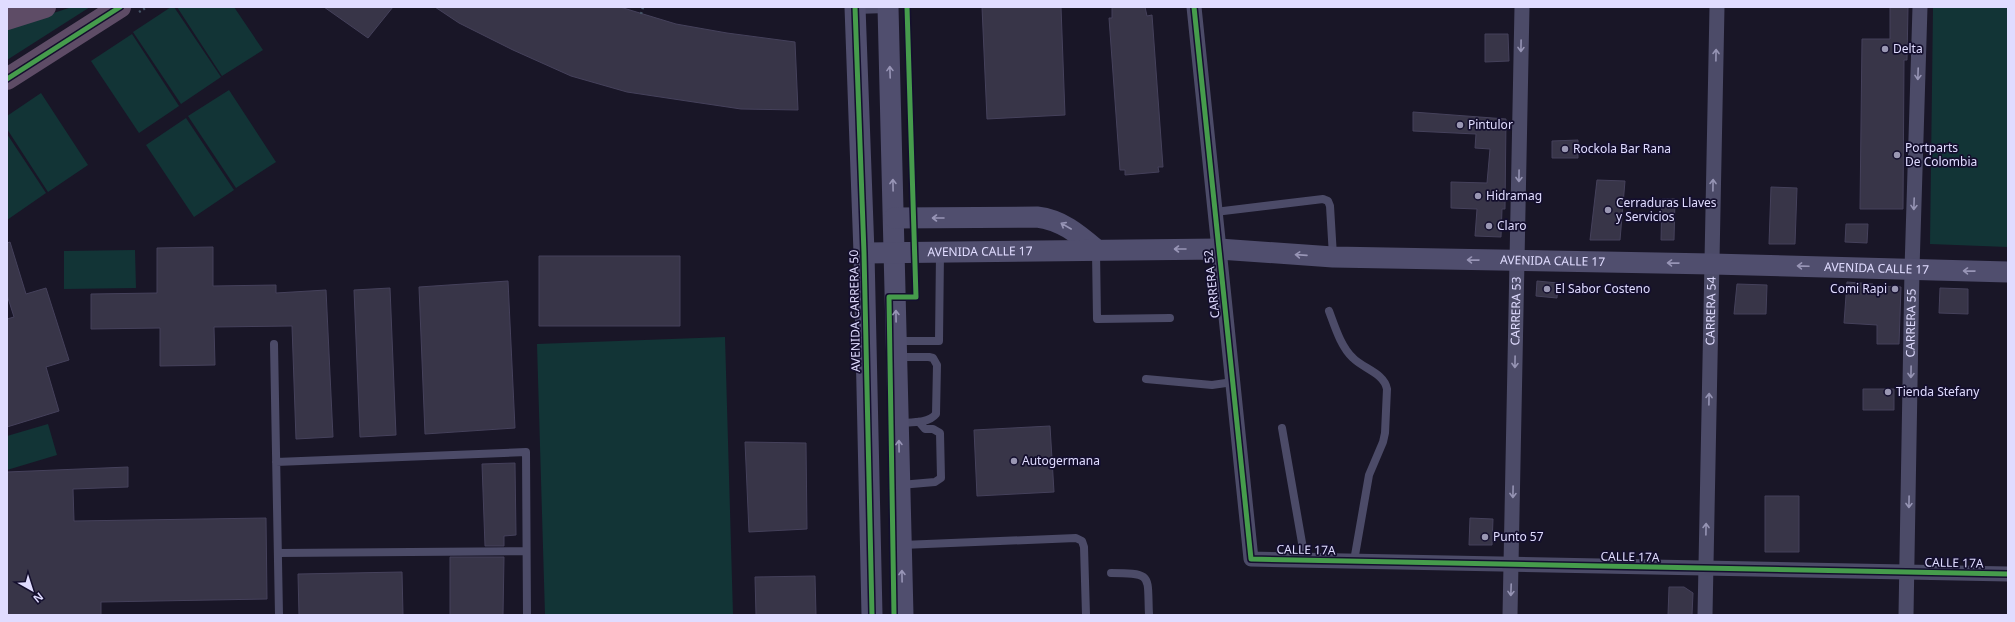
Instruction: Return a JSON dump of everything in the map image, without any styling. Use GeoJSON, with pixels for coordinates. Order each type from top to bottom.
{"type":"FeatureCollection","features":[{"type":"Feature","properties":{"kind":"highway"},"geometry":{"type":"LineString","coordinates":[[7,18],[23,7]]}},
{"type":"Feature","properties":{"kind":"highway"},"geometry":{"type":"LineString","coordinates":[[7,18],[45,7]]}},
{"type":"Feature","properties":{"kind":"highway"},"geometry":{"type":"LineString","coordinates":[[7,79],[120,7]]}},
{"type":"Feature","properties":{"kind":"street","name":"CARRERA 52"},"geometry":{"type":"LineString","coordinates":[[1194,7],[1251,559]]}},
{"type":"Feature","properties":{"kind":"street","name":"CARRERA 53"},"geometry":{"type":"LineString","coordinates":[[1510,615],[1522,7]]}},
{"type":"Feature","properties":{"kind":"street","name":"CARRERA 54"},"geometry":{"type":"LineString","coordinates":[[1705,615],[1717,7]]}},
{"type":"Feature","properties":{"kind":"street","name":"CARRERA 55"},"geometry":{"type":"LineString","coordinates":[[1906,615],[1908,572],[1912,269],[1920,7]]}},
{"type":"Feature","properties":{"kind":"street","name":"AVENIDA CARRERA 50"},"geometry":{"type":"LineString","coordinates":[[855,8],[864,253],[872,615]]}},
{"type":"Feature","properties":{"kind":"street"},"geometry":{"type":"LineString","coordinates":[[888,8],[897,349],[909,422],[900,485],[903,615]]}},
{"type":"Feature","properties":{"kind":"street"},"geometry":{"type":"LineString","coordinates":[[894,218],[1048,218],[1068,226],[1096,250]]}},
{"type":"Feature","properties":{"kind":"street","name":"AVENIDA CALLE 17"},"geometry":{"type":"LineString","coordinates":[[864,253],[1219,249],[1333,257],[1712,264],[2008,272]]}},
{"type":"Feature","properties":{"kind":"street","name":"CALLE 17A"},"geometry":{"type":"LineString","coordinates":[[1251,559],[2008,574]]}},
{"type":"Feature","properties":{"kind":"lane"},"geometry":{"type":"LineString","coordinates":[[855,8],[888,8]]}},
{"type":"Feature","properties":{"kind":"lane"},"geometry":{"type":"LineString","coordinates":[[1215,212],[1323,199],[1328,201],[1330,206],[1333,257]]}},
{"type":"Feature","properties":{"kind":"lane"},"geometry":{"type":"LineString","coordinates":[[1096,250],[1097,319],[1170,318]]}},
{"type":"Feature","properties":{"kind":"lane"},"geometry":{"type":"LineString","coordinates":[[897,349],[939,341],[940,252]]}},
{"type":"Feature","properties":{"kind":"lane"},"geometry":{"type":"LineString","coordinates":[[1329,311],[1346,350],[1358,362],[1382,378],[1386,382],[1387,389],[1383,442],[1370,471],[1354,561]]}},
{"type":"Feature","properties":{"kind":"lane"},"geometry":{"type":"LineString","coordinates":[[274,344],[280,615]]}},
{"type":"Feature","properties":{"kind":"lane"},"geometry":{"type":"LineString","coordinates":[[897,349],[929,357],[936,361],[936,414],[933,417],[909,422]]}},
{"type":"Feature","properties":{"kind":"lane"},"geometry":{"type":"LineString","coordinates":[[1146,379],[1212,385],[1232,382]]}},
{"type":"Feature","properties":{"kind":"lane"},"geometry":{"type":"LineString","coordinates":[[900,485],[935,482],[941,478],[940,433],[933,429],[925,429],[909,422]]}},
{"type":"Feature","properties":{"kind":"lane"},"geometry":{"type":"LineString","coordinates":[[1282,428],[1305,560]]}},
{"type":"Feature","properties":{"kind":"lane"},"geometry":{"type":"LineString","coordinates":[[276,462],[526,452],[527,615]]}},
{"type":"Feature","properties":{"kind":"lane"},"geometry":{"type":"LineString","coordinates":[[901,545],[1076,538],[1082,541],[1084,547],[1086,615]]}},
{"type":"Feature","properties":{"kind":"lane"},"geometry":{"type":"LineString","coordinates":[[278,553],[526,551]]}},
{"type":"Feature","properties":{"kind":"lane"},"geometry":{"type":"LineString","coordinates":[[1111,573],[1139,573],[1145,577],[1148,583],[1149,615]]}},
{"type":"Feature","properties":{"kind":"path"},"geometry":{"type":"LineString","coordinates":[[641,14],[643,7]]}},
{"type":"Feature","properties":{"kind":"green space"},"geometry":{"type":"Polygon","coordinates":[[[72,7],[90,7],[7,60],[7,28],[72,7]]]}},
{"type":"Feature","properties":{"kind":"green space"},"geometry":{"type":"Polygon","coordinates":[[[171,7],[174,7],[221,77],[181,104],[133,32],[171,7]]]}},
{"type":"Feature","properties":{"kind":"green space"},"geometry":{"type":"Polygon","coordinates":[[[177,7],[234,7],[263,50],[222,76],[177,7]]]}},
{"type":"Feature","properties":{"kind":"green space"},"geometry":{"type":"Polygon","coordinates":[[[1933,7],[2008,7],[2008,247],[1930,244],[1933,7]]]}},
{"type":"Feature","properties":{"kind":"green space"},"geometry":{"type":"Polygon","coordinates":[[[132,34],[179,106],[139,133],[91,61],[132,34]]]}},
{"type":"Feature","properties":{"kind":"green space"},"geometry":{"type":"Polygon","coordinates":[[[229,90],[276,162],[236,188],[188,116],[229,90]]]}},
{"type":"Feature","properties":{"kind":"green space"},"geometry":{"type":"Polygon","coordinates":[[[41,93],[88,165],[48,192],[7,129],[7,116],[41,93]]]}},
{"type":"Feature","properties":{"kind":"green space"},"geometry":{"type":"Polygon","coordinates":[[[186,118],[234,190],[194,217],[146,145],[186,118]]]}},
{"type":"Feature","properties":{"kind":"green space"},"geometry":{"type":"Polygon","coordinates":[[[7,134],[46,193],[7,220],[7,134]]]}},
{"type":"Feature","properties":{"kind":"green space"},"geometry":{"type":"Polygon","coordinates":[[[135,250],[136,288],[64,289],[64,251],[135,250]]]}},
{"type":"Feature","properties":{"kind":"green space"},"geometry":{"type":"Polygon","coordinates":[[[725,337],[733,615],[545,615],[537,344],[725,337]]]}},
{"type":"Feature","properties":{"kind":"green space"},"geometry":{"type":"Polygon","coordinates":[[[48,424],[57,455],[7,470],[7,436],[48,424]]]}},
{"type":"Feature","properties":{"kind":"building"},"geometry":{"type":"Polygon","coordinates":[[[324,7],[393,7],[368,38],[324,7]]]}},
{"type":"Feature","properties":{"kind":"building"},"geometry":{"type":"Polygon","coordinates":[[[435,7],[620,7],[676,24],[727,33],[795,42],[798,110],[741,109],[627,92],[571,76],[513,50],[459,23],[435,7]]]}},
{"type":"Feature","properties":{"kind":"building"},"geometry":{"type":"Polygon","coordinates":[[[982,7],[1061,7],[1065,115],[987,119],[982,7]]]}},
{"type":"Feature","properties":{"kind":"building"},"geometry":{"type":"Polygon","coordinates":[[[1112,7],[1145,7],[1147,16],[1152,15],[1163,167],[1158,167],[1159,172],[1125,175],[1125,170],[1120,170],[1109,18],[1112,18],[1112,7]]]}},
{"type":"Feature","properties":{"kind":"building"},"geometry":{"type":"Polygon","coordinates":[[[1890,7],[1908,7],[1907,60],[1904,60],[1903,209],[1860,209],[1862,39],[1890,39],[1890,7]]]}},
{"type":"Feature","properties":{"kind":"building"},"geometry":{"type":"Polygon","coordinates":[[[1485,34],[1508,34],[1509,61],[1485,62],[1485,34]]]}},
{"type":"Feature","properties":{"kind":"building"},"geometry":{"type":"Polygon","coordinates":[[[1413,112],[1506,119],[1505,209],[1502,209],[1501,237],[1475,236],[1477,209],[1451,208],[1451,182],[1487,183],[1490,149],[1475,148],[1476,134],[1413,131],[1413,112]]]}},
{"type":"Feature","properties":{"kind":"building","name":"Rockola Bar Rana"},"geometry":{"type":"Polygon","coordinates":[[[1578,140],[1578,158],[1552,158],[1552,141],[1578,140]]]}},
{"type":"Feature","properties":{"kind":"building","name":"Cerraduras Llaves y Servicios"},"geometry":{"type":"Polygon","coordinates":[[[1597,180],[1625,181],[1620,240],[1590,240],[1597,180]]]}},
{"type":"Feature","properties":{"kind":"building"},"geometry":{"type":"Polygon","coordinates":[[[1771,187],[1797,188],[1795,244],[1769,244],[1771,187]]]}},
{"type":"Feature","properties":{"kind":"building"},"geometry":{"type":"Polygon","coordinates":[[[1662,199],[1675,199],[1674,240],[1661,240],[1662,199]]]}},
{"type":"Feature","properties":{"kind":"building"},"geometry":{"type":"Polygon","coordinates":[[[1846,224],[1868,224],[1867,243],[1845,242],[1846,224]]]}},
{"type":"Feature","properties":{"kind":"building"},"geometry":{"type":"Polygon","coordinates":[[[10,242],[26,294],[46,288],[69,360],[46,367],[59,411],[7,427],[7,319],[14,317],[7,295],[7,243],[10,242]]]}},
{"type":"Feature","properties":{"kind":"building"},"geometry":{"type":"Polygon","coordinates":[[[213,247],[213,286],[276,285],[276,293],[326,290],[333,437],[296,439],[292,326],[214,327],[215,365],[160,366],[160,328],[91,329],[91,294],[157,293],[157,248],[213,247]]]}},
{"type":"Feature","properties":{"kind":"building"},"geometry":{"type":"Polygon","coordinates":[[[539,256],[680,256],[680,326],[539,326],[539,256]]]}},
{"type":"Feature","properties":{"kind":"building"},"geometry":{"type":"Polygon","coordinates":[[[508,281],[515,428],[425,434],[419,287],[508,281]]]}},
{"type":"Feature","properties":{"kind":"building","name":"El Sabor Costeno"},"geometry":{"type":"Polygon","coordinates":[[[1537,281],[1558,283],[1557,298],[1536,296],[1537,281]]]}},
{"type":"Feature","properties":{"kind":"building"},"geometry":{"type":"Polygon","coordinates":[[[1847,282],[1873,284],[1873,286],[1901,287],[1899,344],[1877,344],[1877,325],[1844,323],[1847,282]]]}},
{"type":"Feature","properties":{"kind":"building"},"geometry":{"type":"Polygon","coordinates":[[[1737,284],[1767,285],[1766,314],[1734,314],[1737,284]]]}},
{"type":"Feature","properties":{"kind":"building"},"geometry":{"type":"Polygon","coordinates":[[[390,288],[396,435],[360,437],[354,290],[390,288]]]}},
{"type":"Feature","properties":{"kind":"building"},"geometry":{"type":"Polygon","coordinates":[[[1940,288],[1968,289],[1968,314],[1939,313],[1940,288]]]}},
{"type":"Feature","properties":{"kind":"building"},"geometry":{"type":"Polygon","coordinates":[[[1863,389],[1894,389],[1894,410],[1863,410],[1863,389]]]}},
{"type":"Feature","properties":{"kind":"building","name":"Autogermana"},"geometry":{"type":"Polygon","coordinates":[[[1050,426],[1054,492],[977,496],[974,430],[1050,426]]]}},
{"type":"Feature","properties":{"kind":"building"},"geometry":{"type":"Polygon","coordinates":[[[745,442],[806,443],[807,529],[749,532],[745,442]]]}},
{"type":"Feature","properties":{"kind":"building"},"geometry":{"type":"Polygon","coordinates":[[[515,463],[516,535],[504,536],[504,546],[485,546],[482,464],[515,463]]]}},
{"type":"Feature","properties":{"kind":"building"},"geometry":{"type":"Polygon","coordinates":[[[128,467],[128,487],[73,489],[74,521],[266,518],[267,599],[101,602],[101,615],[7,615],[7,472],[128,467]]]}},
{"type":"Feature","properties":{"kind":"building"},"geometry":{"type":"Polygon","coordinates":[[[1765,496],[1799,496],[1799,552],[1765,552],[1765,496]]]}},
{"type":"Feature","properties":{"kind":"building"},"geometry":{"type":"Polygon","coordinates":[[[1470,518],[1493,519],[1492,545],[1469,545],[1470,518]]]}},
{"type":"Feature","properties":{"kind":"building"},"geometry":{"type":"Polygon","coordinates":[[[450,557],[504,557],[503,615],[450,615],[450,557]]]}},
{"type":"Feature","properties":{"kind":"building"},"geometry":{"type":"Polygon","coordinates":[[[402,572],[403,615],[299,615],[298,574],[402,572]]]}},
{"type":"Feature","properties":{"kind":"building"},"geometry":{"type":"Polygon","coordinates":[[[815,576],[816,615],[756,615],[755,577],[815,576]]]}},
{"type":"Feature","properties":{"kind":"building"},"geometry":{"type":"Polygon","coordinates":[[[1669,587],[1684,587],[1693,593],[1692,615],[1668,615],[1669,587]]]}},
{"type":"Feature","properties":{"kind":"cycle path"},"geometry":{"type":"LineString","coordinates":[[7,79],[120,7]]}},
{"type":"Feature","properties":{"kind":"cycle path"},"geometry":{"type":"LineString","coordinates":[[855,7],[864,253],[872,615]]}},
{"type":"Feature","properties":{"kind":"cycle path"},"geometry":{"type":"LineString","coordinates":[[894,615],[889,297],[916,297],[907,7]]}},
{"type":"Feature","properties":{"kind":"cycle path"},"geometry":{"type":"LineString","coordinates":[[1194,7],[1251,559],[2008,574]]}},
{"type":"Feature","properties":{"kind":"place","name":"Delta"},"geometry":{"type":"Point","coordinates":[1885,49]}},
{"type":"Feature","properties":{"kind":"place","name":"Pintulor"},"geometry":{"type":"Point","coordinates":[1460,125]}},
{"type":"Feature","properties":{"kind":"place","name":"Rockola Bar Rana"},"geometry":{"type":"Point","coordinates":[1565,149]}},
{"type":"Feature","properties":{"kind":"place","name":"Portparts De Colombia"},"geometry":{"type":"Point","coordinates":[1897,155]}},
{"type":"Feature","properties":{"kind":"place","name":"Hidramag"},"geometry":{"type":"Point","coordinates":[1478,196]}},
{"type":"Feature","properties":{"kind":"place","name":"Cerraduras Llaves y Servicios"},"geometry":{"type":"Point","coordinates":[1608,210]}},
{"type":"Feature","properties":{"kind":"place","name":"Claro"},"geometry":{"type":"Point","coordinates":[1489,226]}},
{"type":"Feature","properties":{"kind":"place","name":"El Sabor Costeno"},"geometry":{"type":"Point","coordinates":[1547,289]}},
{"type":"Feature","properties":{"kind":"place","name":"Comi Rapi"},"geometry":{"type":"Point","coordinates":[1895,289]}},
{"type":"Feature","properties":{"kind":"place","name":"Tienda Stefany"},"geometry":{"type":"Point","coordinates":[1888,392]}},
{"type":"Feature","properties":{"kind":"place","name":"Autogermana"},"geometry":{"type":"Point","coordinates":[1014,461]}},
{"type":"Feature","properties":{"kind":"place","name":"Punto 57"},"geometry":{"type":"Point","coordinates":[1485,537]}}]}
